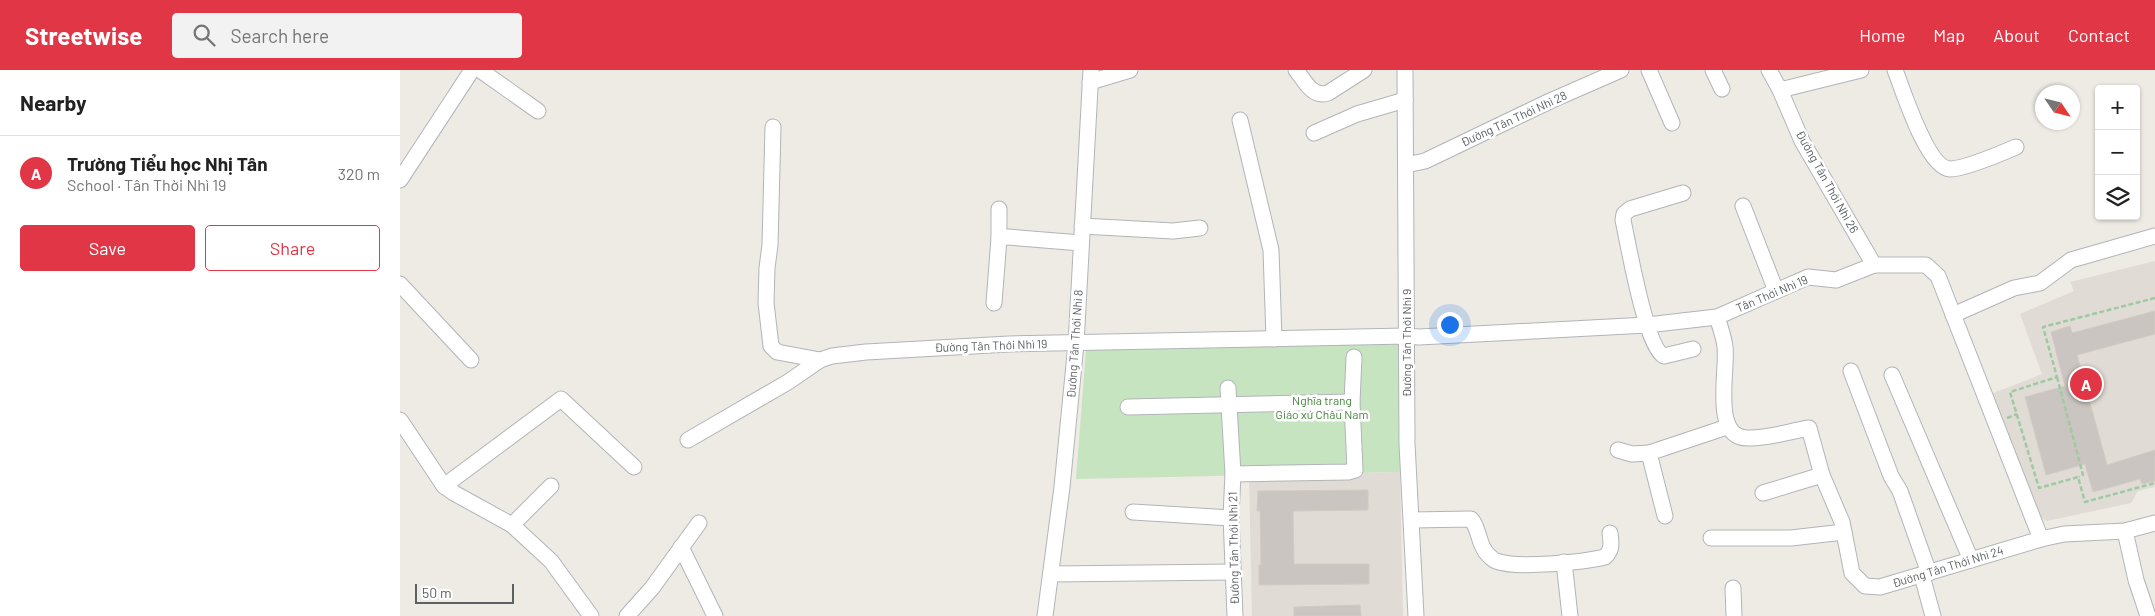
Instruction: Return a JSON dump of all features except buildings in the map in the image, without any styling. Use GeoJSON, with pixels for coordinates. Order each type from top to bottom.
{"type":"FeatureCollection","features":[{"type":"Feature","properties":{"kind":"street"},"geometry":{"type":"LineString","coordinates":[[402,172],[472,70]]}},
{"type":"Feature","properties":{"kind":"street"},"geometry":{"type":"LineString","coordinates":[[480,70],[538,111]]}},
{"type":"Feature","properties":{"kind":"street"},"geometry":{"type":"LineString","coordinates":[[1090,76],[1130,70]]}},
{"type":"Feature","properties":{"kind":"street"},"geometry":{"type":"LineString","coordinates":[[1296,70],[1313,93],[1322,95],[1364,70]]}},
{"type":"Feature","properties":{"kind":"street","name":"Đường Tân Thới Nhì 9"},"geometry":{"type":"LineString","coordinates":[[1405,70],[1407,444],[1416,616]]}},
{"type":"Feature","properties":{"kind":"street","name":"Đường Tân Thới Nhì 28"},"geometry":{"type":"LineString","coordinates":[[1406,164],[1425,161],[1591,76],[1621,70]]}},
{"type":"Feature","properties":{"kind":"street"},"geometry":{"type":"LineString","coordinates":[[1649,70],[1672,124]]}},
{"type":"Feature","properties":{"kind":"street"},"geometry":{"type":"LineString","coordinates":[[1713,70],[1722,89]]}},
{"type":"Feature","properties":{"kind":"street","name":"Đường Tân Thới Nhì 26"},"geometry":{"type":"LineString","coordinates":[[1769,70],[1780,90],[1802,141],[1874,265]]}},
{"type":"Feature","properties":{"kind":"street"},"geometry":{"type":"LineString","coordinates":[[1780,90],[1861,70]]}},
{"type":"Feature","properties":{"kind":"street"},"geometry":{"type":"LineString","coordinates":[[1895,70],[1924,142],[1941,166],[1949,169],[1961,167],[2016,147]]}},
{"type":"Feature","properties":{"kind":"street","name":"Đường Tân Thới Nhì 8"},"geometry":{"type":"LineString","coordinates":[[1045,616],[1062,487],[1076,344],[1090,76]]}},
{"type":"Feature","properties":{"kind":"street"},"geometry":{"type":"LineString","coordinates":[[1314,133],[1357,114],[1405,100]]}},
{"type":"Feature","properties":{"kind":"street"},"geometry":{"type":"LineString","coordinates":[[1240,120],[1271,250],[1274,339]]}},
{"type":"Feature","properties":{"kind":"street"},"geometry":{"type":"LineString","coordinates":[[773,127],[770,245],[766,303],[771,346],[777,352],[820,360]]}},
{"type":"Feature","properties":{"kind":"street"},"geometry":{"type":"LineString","coordinates":[[1683,193],[1630,209],[1624,214],[1623,220],[1646,325],[1661,355],[1664,356],[1692,349]]}},
{"type":"Feature","properties":{"kind":"street"},"geometry":{"type":"LineString","coordinates":[[1743,206],[1776,292]]}},
{"type":"Feature","properties":{"kind":"street"},"geometry":{"type":"LineString","coordinates":[[994,303],[999,238],[999,209]]}},
{"type":"Feature","properties":{"kind":"street"},"geometry":{"type":"LineString","coordinates":[[1082,226],[1173,231],[1200,228]]}},
{"type":"Feature","properties":{"kind":"street"},"geometry":{"type":"LineString","coordinates":[[1954,315],[2014,288],[2040,283],[2071,260],[2155,236]]}},
{"type":"Feature","properties":{"kind":"street"},"geometry":{"type":"LineString","coordinates":[[999,238],[1081,242]]}},
{"type":"Feature","properties":{"kind":"street","name":"Tân Thời Nhì 19"},"geometry":{"type":"LineString","coordinates":[[1407,336],[1419,337],[1646,325],[1717,317],[1808,277],[1836,280],[1874,265],[1926,264],[1938,276],[2041,539]]}},
{"type":"Feature","properties":{"kind":"street"},"geometry":{"type":"LineString","coordinates":[[400,284],[471,360]]}},
{"type":"Feature","properties":{"kind":"street"},"geometry":{"type":"LineString","coordinates":[[1618,450],[1632,454],[1649,453],[1727,427],[1725,408],[1725,347],[1717,317]]}},
{"type":"Feature","properties":{"kind":"street","name":"Đường Tân Thới Nhì 19"},"geometry":{"type":"LineString","coordinates":[[688,440],[788,382],[820,360],[832,356],[866,352],[1009,344],[1407,336]]}},
{"type":"Feature","properties":{"kind":"street"},"geometry":{"type":"LineString","coordinates":[[1233,478],[1353,472],[1356,465],[1352,402],[1354,357]]}},
{"type":"Feature","properties":{"kind":"street"},"geometry":{"type":"LineString","coordinates":[[1851,371],[1891,476],[1900,491],[1926,574],[1933,616]]}},
{"type":"Feature","properties":{"kind":"street"},"geometry":{"type":"LineString","coordinates":[[1892,375],[1971,560]]}},
{"type":"Feature","properties":{"kind":"street"},"geometry":{"type":"LineString","coordinates":[[1128,408],[1228,396],[1352,402]]}},
{"type":"Feature","properties":{"kind":"street","name":"Đường Tân Thới Nhì 21"},"geometry":{"type":"LineString","coordinates":[[1228,396],[1233,478],[1231,518],[1235,616]]}},
{"type":"Feature","properties":{"kind":"street"},"geometry":{"type":"LineString","coordinates":[[444,486],[561,399],[634,467]]}},
{"type":"Feature","properties":{"kind":"street"},"geometry":{"type":"LineString","coordinates":[[400,420],[444,486],[512,525],[551,561],[591,616]]}},
{"type":"Feature","properties":{"kind":"street","name":"Đường Tân Thới Nhì 24"},"geometry":{"type":"LineString","coordinates":[[1727,427],[1738,437],[1748,438],[1809,428],[1822,475],[1844,532],[1852,573],[1865,586],[1880,587],[2041,539],[2064,534],[2125,531],[2155,523]]}},
{"type":"Feature","properties":{"kind":"street"},"geometry":{"type":"LineString","coordinates":[[1649,453],[1665,516]]}},
{"type":"Feature","properties":{"kind":"street"},"geometry":{"type":"LineString","coordinates":[[1763,493],[1822,475]]}},
{"type":"Feature","properties":{"kind":"street"},"geometry":{"type":"LineString","coordinates":[[512,525],[551,486]]}},
{"type":"Feature","properties":{"kind":"street"},"geometry":{"type":"LineString","coordinates":[[1133,512],[1231,518]]}},
{"type":"Feature","properties":{"kind":"street"},"geometry":{"type":"LineString","coordinates":[[1412,520],[1471,519],[1476,525],[1484,550],[1495,561],[1535,564],[1605,557],[1610,552],[1612,545],[1610,533]]}},
{"type":"Feature","properties":{"kind":"street"},"geometry":{"type":"LineString","coordinates":[[627,616],[652,588],[699,523]]}},
{"type":"Feature","properties":{"kind":"street"},"geometry":{"type":"LineString","coordinates":[[2125,531],[2136,580],[2150,613]]}},
{"type":"Feature","properties":{"kind":"street"},"geometry":{"type":"LineString","coordinates":[[1711,538],[1791,538],[1844,532]]}},
{"type":"Feature","properties":{"kind":"street"},"geometry":{"type":"LineString","coordinates":[[681,547],[715,616]]}},
{"type":"Feature","properties":{"kind":"street"},"geometry":{"type":"LineString","coordinates":[[1564,562],[1570,616]]}},
{"type":"Feature","properties":{"kind":"street"},"geometry":{"type":"LineString","coordinates":[[1051,574],[1233,572]]}},
{"type":"Feature","properties":{"kind":"street"},"geometry":{"type":"LineString","coordinates":[[1733,588],[1734,616]]}},
{"type":"Feature","properties":{"kind":"path"},"geometry":{"type":"LineString","coordinates":[[2057,377],[2010,392],[2039,488],[2083,475],[2057,377],[2043,327],[2155,298]]}},
{"type":"Feature","properties":{"kind":"path"},"geometry":{"type":"LineString","coordinates":[[2078,477],[2085,502],[2155,483]]}},
{"type":"Feature","properties":{"kind":"shaded area"},"geometry":{"type":"Polygon","coordinates":[[[2155,261],[2155,487],[2138,491],[2131,503],[2047,521],[2042,518],[1991,394],[2042,374],[2020,314],[2074,291],[2070,282],[2155,261]]]}},
{"type":"Feature","properties":{"kind":"shaded area"},"geometry":{"type":"Polygon","coordinates":[[[1400,472],[1403,616],[1252,616],[1249,476],[1400,472]]]}},
{"type":"Feature","properties":{"kind":"green space","name":"Nghĩa trang Giáo xứ Châu Nam"},"geometry":{"type":"Polygon","coordinates":[[[1401,337],[1400,472],[1076,479],[1086,350],[1401,337]]]}},
{"type":"Feature","properties":{"kind":"place","name":"Trường Tiểu học Nhị Tân"},"geometry":{"type":"Point","coordinates":[2086,384]}}]}
